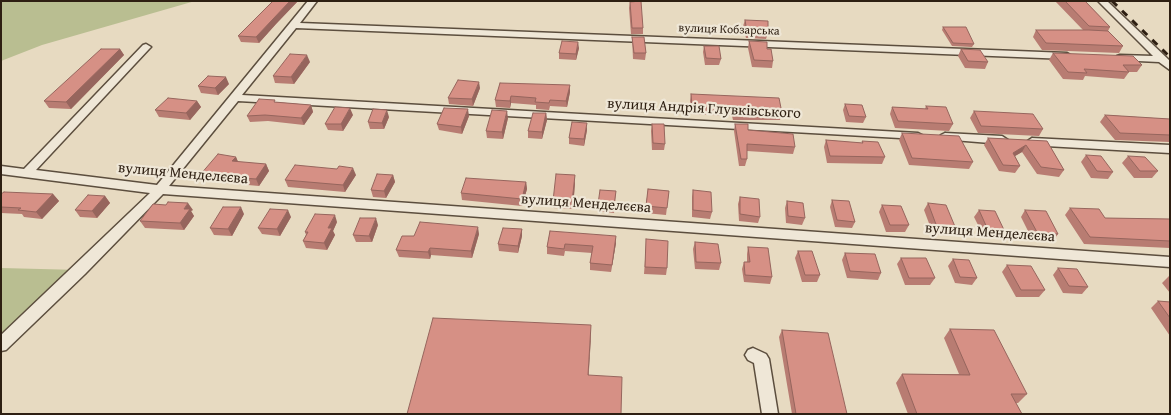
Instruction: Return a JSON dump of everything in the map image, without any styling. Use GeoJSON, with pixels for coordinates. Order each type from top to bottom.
{"type":"FeatureCollection","features":[{"type":"Feature","properties":{"kind":"street"},"geometry":{"type":"LineString","coordinates":[[1,345],[160,190],[313,1]]}},
{"type":"Feature","properties":{"kind":"street"},"geometry":{"type":"LineString","coordinates":[[1102,1],[1166,63]]}},
{"type":"Feature","properties":{"kind":"street","name":"вулиця Кобзарська"},"geometry":{"type":"LineString","coordinates":[[294,25],[1073,56]]}},
{"type":"Feature","properties":{"kind":"street"},"geometry":{"type":"LineString","coordinates":[[27,173],[146,47]]}},
{"type":"Feature","properties":{"kind":"street"},"geometry":{"type":"LineString","coordinates":[[1112,58],[1166,63]]}},
{"type":"Feature","properties":{"kind":"street","name":"вулиця Андрія Глувківського"},"geometry":{"type":"LineString","coordinates":[[236,98],[1170,149]]}},
{"type":"Feature","properties":{"kind":"street","name":"вулиця Менделєєва"},"geometry":{"type":"LineString","coordinates":[[1,170],[160,190],[1170,262]]}},
{"type":"Feature","properties":{"kind":"street"},"geometry":{"type":"LineString","coordinates":[[753,355],[761,359],[770,414]]}},
{"type":"Feature","properties":{"kind":"green space"},"geometry":{"type":"Polygon","coordinates":[[[1,1],[195,1],[42,45],[1,61],[1,1]]]}},
{"type":"Feature","properties":{"kind":"green space"},"geometry":{"type":"Polygon","coordinates":[[[1,268],[80,270],[1,345],[1,268]]]}},
{"type":"Feature","properties":{"kind":"building"},"geometry":{"type":"Polygon","coordinates":[[[273,1],[290,1],[256,37],[238,36],[273,1]]]}},
{"type":"Feature","properties":{"kind":"building"},"geometry":{"type":"Polygon","coordinates":[[[641,1],[643,28],[632,28],[630,2],[641,1]]]}},
{"type":"Feature","properties":{"kind":"building"},"geometry":{"type":"Polygon","coordinates":[[[1065,1],[1085,1],[1110,27],[1089,26],[1065,1]]]}},
{"type":"Feature","properties":{"kind":"building"},"geometry":{"type":"Polygon","coordinates":[[[745,20],[768,21],[768,33],[747,32],[745,20]]]}},
{"type":"Feature","properties":{"kind":"building"},"geometry":{"type":"Polygon","coordinates":[[[943,27],[966,27],[974,44],[953,43],[943,27]]]}},
{"type":"Feature","properties":{"kind":"building"},"geometry":{"type":"Polygon","coordinates":[[[1036,30],[1108,31],[1123,46],[1046,43],[1036,30]]]}},
{"type":"Feature","properties":{"kind":"building"},"geometry":{"type":"Polygon","coordinates":[[[632,37],[644,37],[646,53],[634,53],[632,37]]]}},
{"type":"Feature","properties":{"kind":"building"},"geometry":{"type":"Polygon","coordinates":[[[562,41],[578,42],[576,54],[559,53],[562,41]]]}},
{"type":"Feature","properties":{"kind":"building"},"geometry":{"type":"Polygon","coordinates":[[[749,41],[767,42],[767,49],[771,49],[773,61],[754,60],[749,41]]]}},
{"type":"Feature","properties":{"kind":"building"},"geometry":{"type":"Polygon","coordinates":[[[704,46],[719,46],[721,59],[706,58],[704,46]]]}},
{"type":"Feature","properties":{"kind":"building"},"geometry":{"type":"Polygon","coordinates":[[[101,49],[120,49],[66,102],[44,101],[101,49]]]}},
{"type":"Feature","properties":{"kind":"building"},"geometry":{"type":"Polygon","coordinates":[[[961,49],[980,50],[988,62],[968,61],[961,49]]]}},
{"type":"Feature","properties":{"kind":"building"},"geometry":{"type":"Polygon","coordinates":[[[1053,53],[1133,56],[1142,65],[1123,65],[1129,72],[1084,69],[1087,73],[1068,72],[1053,53]]]}},
{"type":"Feature","properties":{"kind":"building"},"geometry":{"type":"Polygon","coordinates":[[[290,54],[307,55],[291,77],[273,76],[290,54]]]}},
{"type":"Feature","properties":{"kind":"building"},"geometry":{"type":"Polygon","coordinates":[[[208,76],[226,77],[215,88],[198,86],[208,76]]]}},
{"type":"Feature","properties":{"kind":"building"},"geometry":{"type":"Polygon","coordinates":[[[458,80],[479,82],[472,99],[448,98],[458,80]]]}},
{"type":"Feature","properties":{"kind":"building"},"geometry":{"type":"Polygon","coordinates":[[[500,83],[570,85],[566,101],[550,100],[549,103],[535,102],[536,98],[511,96],[510,101],[495,100],[500,83]]]}},
{"type":"Feature","properties":{"kind":"building"},"geometry":{"type":"Polygon","coordinates":[[[691,94],[779,98],[782,113],[734,113],[733,109],[692,107],[691,94]]]}},
{"type":"Feature","properties":{"kind":"building"},"geometry":{"type":"Polygon","coordinates":[[[168,98],[197,101],[186,113],[155,110],[168,98]]]}},
{"type":"Feature","properties":{"kind":"building"},"geometry":{"type":"Polygon","coordinates":[[[259,99],[311,105],[301,118],[265,115],[247,116],[259,99]]]}},
{"type":"Feature","properties":{"kind":"building"},"geometry":{"type":"Polygon","coordinates":[[[845,104],[862,105],[866,117],[849,116],[845,104]]]}},
{"type":"Feature","properties":{"kind":"building"},"geometry":{"type":"Polygon","coordinates":[[[926,106],[946,107],[953,124],[898,121],[892,107],[928,109],[926,106]]]}},
{"type":"Feature","properties":{"kind":"building"},"geometry":{"type":"Polygon","coordinates":[[[335,107],[350,108],[341,124],[325,124],[335,107]]]}},
{"type":"Feature","properties":{"kind":"building"},"geometry":{"type":"Polygon","coordinates":[[[444,108],[468,109],[461,127],[437,124],[444,108]]]}},
{"type":"Feature","properties":{"kind":"building"},"geometry":{"type":"Polygon","coordinates":[[[373,109],[387,110],[382,123],[368,122],[373,109]]]}},
{"type":"Feature","properties":{"kind":"building"},"geometry":{"type":"Polygon","coordinates":[[[492,110],[507,111],[502,132],[486,131],[492,110]]]}},
{"type":"Feature","properties":{"kind":"building"},"geometry":{"type":"Polygon","coordinates":[[[974,111],[1033,114],[1043,129],[981,126],[974,111]]]}},
{"type":"Feature","properties":{"kind":"building"},"geometry":{"type":"Polygon","coordinates":[[[533,113],[546,113],[542,132],[528,131],[533,113]]]}},
{"type":"Feature","properties":{"kind":"building"},"geometry":{"type":"Polygon","coordinates":[[[1105,115],[1170,119],[1170,135],[1120,133],[1105,115]]]}},
{"type":"Feature","properties":{"kind":"building"},"geometry":{"type":"Polygon","coordinates":[[[572,122],[587,123],[584,139],[569,138],[572,122]]]}},
{"type":"Feature","properties":{"kind":"building"},"geometry":{"type":"Polygon","coordinates":[[[652,124],[664,124],[665,144],[653,143],[652,124]]]}},
{"type":"Feature","properties":{"kind":"building"},"geometry":{"type":"Polygon","coordinates":[[[735,124],[748,124],[748,130],[793,134],[795,147],[747,144],[747,159],[741,159],[735,124]]]}},
{"type":"Feature","properties":{"kind":"building"},"geometry":{"type":"Polygon","coordinates":[[[902,133],[959,136],[973,162],[912,158],[902,133]]]}},
{"type":"Feature","properties":{"kind":"building"},"geometry":{"type":"Polygon","coordinates":[[[988,138],[1047,141],[1064,170],[1041,167],[1026,145],[1013,153],[1020,166],[1003,165],[988,138]]]}},
{"type":"Feature","properties":{"kind":"building"},"geometry":{"type":"Polygon","coordinates":[[[826,140],[863,143],[862,141],[878,142],[885,157],[830,156],[826,140]]]}},
{"type":"Feature","properties":{"kind":"building"},"geometry":{"type":"Polygon","coordinates":[[[218,154],[236,157],[232,161],[266,164],[256,179],[200,175],[218,154]]]}},
{"type":"Feature","properties":{"kind":"building"},"geometry":{"type":"Polygon","coordinates":[[[1086,155],[1101,156],[1113,172],[1097,171],[1086,155]]]}},
{"type":"Feature","properties":{"kind":"building"},"geometry":{"type":"Polygon","coordinates":[[[1128,156],[1145,157],[1158,171],[1140,171],[1128,156]]]}},
{"type":"Feature","properties":{"kind":"building"},"geometry":{"type":"Polygon","coordinates":[[[295,165],[337,169],[339,166],[353,168],[343,185],[285,180],[295,165]]]}},
{"type":"Feature","properties":{"kind":"building"},"geometry":{"type":"Polygon","coordinates":[[[377,174],[393,175],[384,191],[371,190],[377,174]]]}},
{"type":"Feature","properties":{"kind":"building"},"geometry":{"type":"Polygon","coordinates":[[[556,174],[575,175],[572,202],[553,201],[556,174]]]}},
{"type":"Feature","properties":{"kind":"building"},"geometry":{"type":"Polygon","coordinates":[[[466,178],[526,182],[522,199],[461,193],[466,178]]]}},
{"type":"Feature","properties":{"kind":"building"},"geometry":{"type":"Polygon","coordinates":[[[648,189],[669,191],[667,208],[646,206],[648,189]]]}},
{"type":"Feature","properties":{"kind":"building"},"geometry":{"type":"Polygon","coordinates":[[[600,190],[616,191],[614,206],[598,204],[600,190]]]}},
{"type":"Feature","properties":{"kind":"building"},"geometry":{"type":"Polygon","coordinates":[[[693,190],[711,192],[712,212],[693,210],[693,190]]]}},
{"type":"Feature","properties":{"kind":"building"},"geometry":{"type":"Polygon","coordinates":[[[4,192],[53,194],[36,212],[18,210],[21,208],[1,207],[1,194],[4,192]]]}},
{"type":"Feature","properties":{"kind":"building"},"geometry":{"type":"Polygon","coordinates":[[[88,195],[105,196],[92,211],[75,210],[88,195]]]}},
{"type":"Feature","properties":{"kind":"building"},"geometry":{"type":"Polygon","coordinates":[[[740,197],[759,199],[760,217],[740,214],[740,197]]]}},
{"type":"Feature","properties":{"kind":"building"},"geometry":{"type":"Polygon","coordinates":[[[832,200],[849,201],[855,222],[837,220],[832,200]]]}},
{"type":"Feature","properties":{"kind":"building"},"geometry":{"type":"Polygon","coordinates":[[[787,201],[803,203],[805,218],[788,216],[787,201]]]}},
{"type":"Feature","properties":{"kind":"building"},"geometry":{"type":"Polygon","coordinates":[[[168,202],[188,203],[184,209],[190,209],[180,223],[140,221],[153,204],[166,205],[168,202]]]}},
{"type":"Feature","properties":{"kind":"building"},"geometry":{"type":"Polygon","coordinates":[[[928,203],[946,205],[956,229],[937,227],[928,203]]]}},
{"type":"Feature","properties":{"kind":"building"},"geometry":{"type":"Polygon","coordinates":[[[882,205],[901,206],[909,225],[890,225],[882,205]]]}},
{"type":"Feature","properties":{"kind":"building"},"geometry":{"type":"Polygon","coordinates":[[[223,207],[241,207],[228,229],[210,228],[223,207]]]}},
{"type":"Feature","properties":{"kind":"building"},"geometry":{"type":"Polygon","coordinates":[[[1070,208],[1099,209],[1105,218],[1170,219],[1170,241],[1090,237],[1070,208]]]}},
{"type":"Feature","properties":{"kind":"building"},"geometry":{"type":"Polygon","coordinates":[[[270,209],[288,210],[277,229],[258,228],[270,209]]]}},
{"type":"Feature","properties":{"kind":"building"},"geometry":{"type":"Polygon","coordinates":[[[979,210],[995,211],[1005,232],[988,230],[979,210]]]}},
{"type":"Feature","properties":{"kind":"building"},"geometry":{"type":"Polygon","coordinates":[[[1025,210],[1046,211],[1058,234],[1037,232],[1025,210]]]}},
{"type":"Feature","properties":{"kind":"building"},"geometry":{"type":"Polygon","coordinates":[[[315,214],[335,215],[328,228],[332,228],[324,243],[303,241],[308,232],[305,232],[315,214]]]}},
{"type":"Feature","properties":{"kind":"building"},"geometry":{"type":"Polygon","coordinates":[[[360,218],[376,218],[369,236],[353,235],[360,218]]]}},
{"type":"Feature","properties":{"kind":"building"},"geometry":{"type":"Polygon","coordinates":[[[420,222],[478,227],[471,251],[430,248],[428,252],[396,250],[402,236],[414,236],[420,222]]]}},
{"type":"Feature","properties":{"kind":"building"},"geometry":{"type":"Polygon","coordinates":[[[503,228],[522,229],[518,246],[498,244],[503,228]]]}},
{"type":"Feature","properties":{"kind":"building"},"geometry":{"type":"Polygon","coordinates":[[[550,231],[616,236],[612,265],[590,263],[593,246],[565,244],[564,249],[547,247],[550,231]]]}},
{"type":"Feature","properties":{"kind":"building"},"geometry":{"type":"Polygon","coordinates":[[[646,239],[668,241],[667,268],[645,267],[646,239]]]}},
{"type":"Feature","properties":{"kind":"building"},"geometry":{"type":"Polygon","coordinates":[[[695,242],[718,244],[721,263],[696,262],[695,242]]]}},
{"type":"Feature","properties":{"kind":"building"},"geometry":{"type":"Polygon","coordinates":[[[748,247],[768,248],[772,277],[745,275],[744,262],[750,262],[748,247]]]}},
{"type":"Feature","properties":{"kind":"building"},"geometry":{"type":"Polygon","coordinates":[[[798,251],[812,251],[820,275],[805,275],[798,251]]]}},
{"type":"Feature","properties":{"kind":"building"},"geometry":{"type":"Polygon","coordinates":[[[845,253],[875,254],[881,273],[850,271],[845,253]]]}},
{"type":"Feature","properties":{"kind":"building"},"geometry":{"type":"Polygon","coordinates":[[[901,258],[926,258],[935,278],[909,278],[901,258]]]}},
{"type":"Feature","properties":{"kind":"building"},"geometry":{"type":"Polygon","coordinates":[[[953,259],[969,260],[977,278],[960,277],[953,259]]]}},
{"type":"Feature","properties":{"kind":"building"},"geometry":{"type":"Polygon","coordinates":[[[1007,265],[1031,266],[1045,290],[1021,290],[1007,265]]]}},
{"type":"Feature","properties":{"kind":"building"},"geometry":{"type":"Polygon","coordinates":[[[1058,268],[1077,269],[1088,287],[1069,286],[1058,268]]]}},
{"type":"Feature","properties":{"kind":"building"},"geometry":{"type":"Polygon","coordinates":[[[1158,301],[1170,302],[1170,318],[1158,301]]]}},
{"type":"Feature","properties":{"kind":"building"},"geometry":{"type":"Polygon","coordinates":[[[433,318],[591,325],[588,375],[622,377],[621,414],[407,414],[433,318]]]}},
{"type":"Feature","properties":{"kind":"building"},"geometry":{"type":"Polygon","coordinates":[[[950,329],[994,330],[1027,394],[1011,394],[1022,414],[917,414],[902,374],[970,375],[950,329]]]}},
{"type":"Feature","properties":{"kind":"building"},"geometry":{"type":"Polygon","coordinates":[[[782,330],[828,333],[847,414],[796,414],[782,330]]]}},
{"type":"Feature","properties":{"kind":"railway"},"geometry":{"type":"LineString","coordinates":[[1112,1],[1170,57]]}}]}
